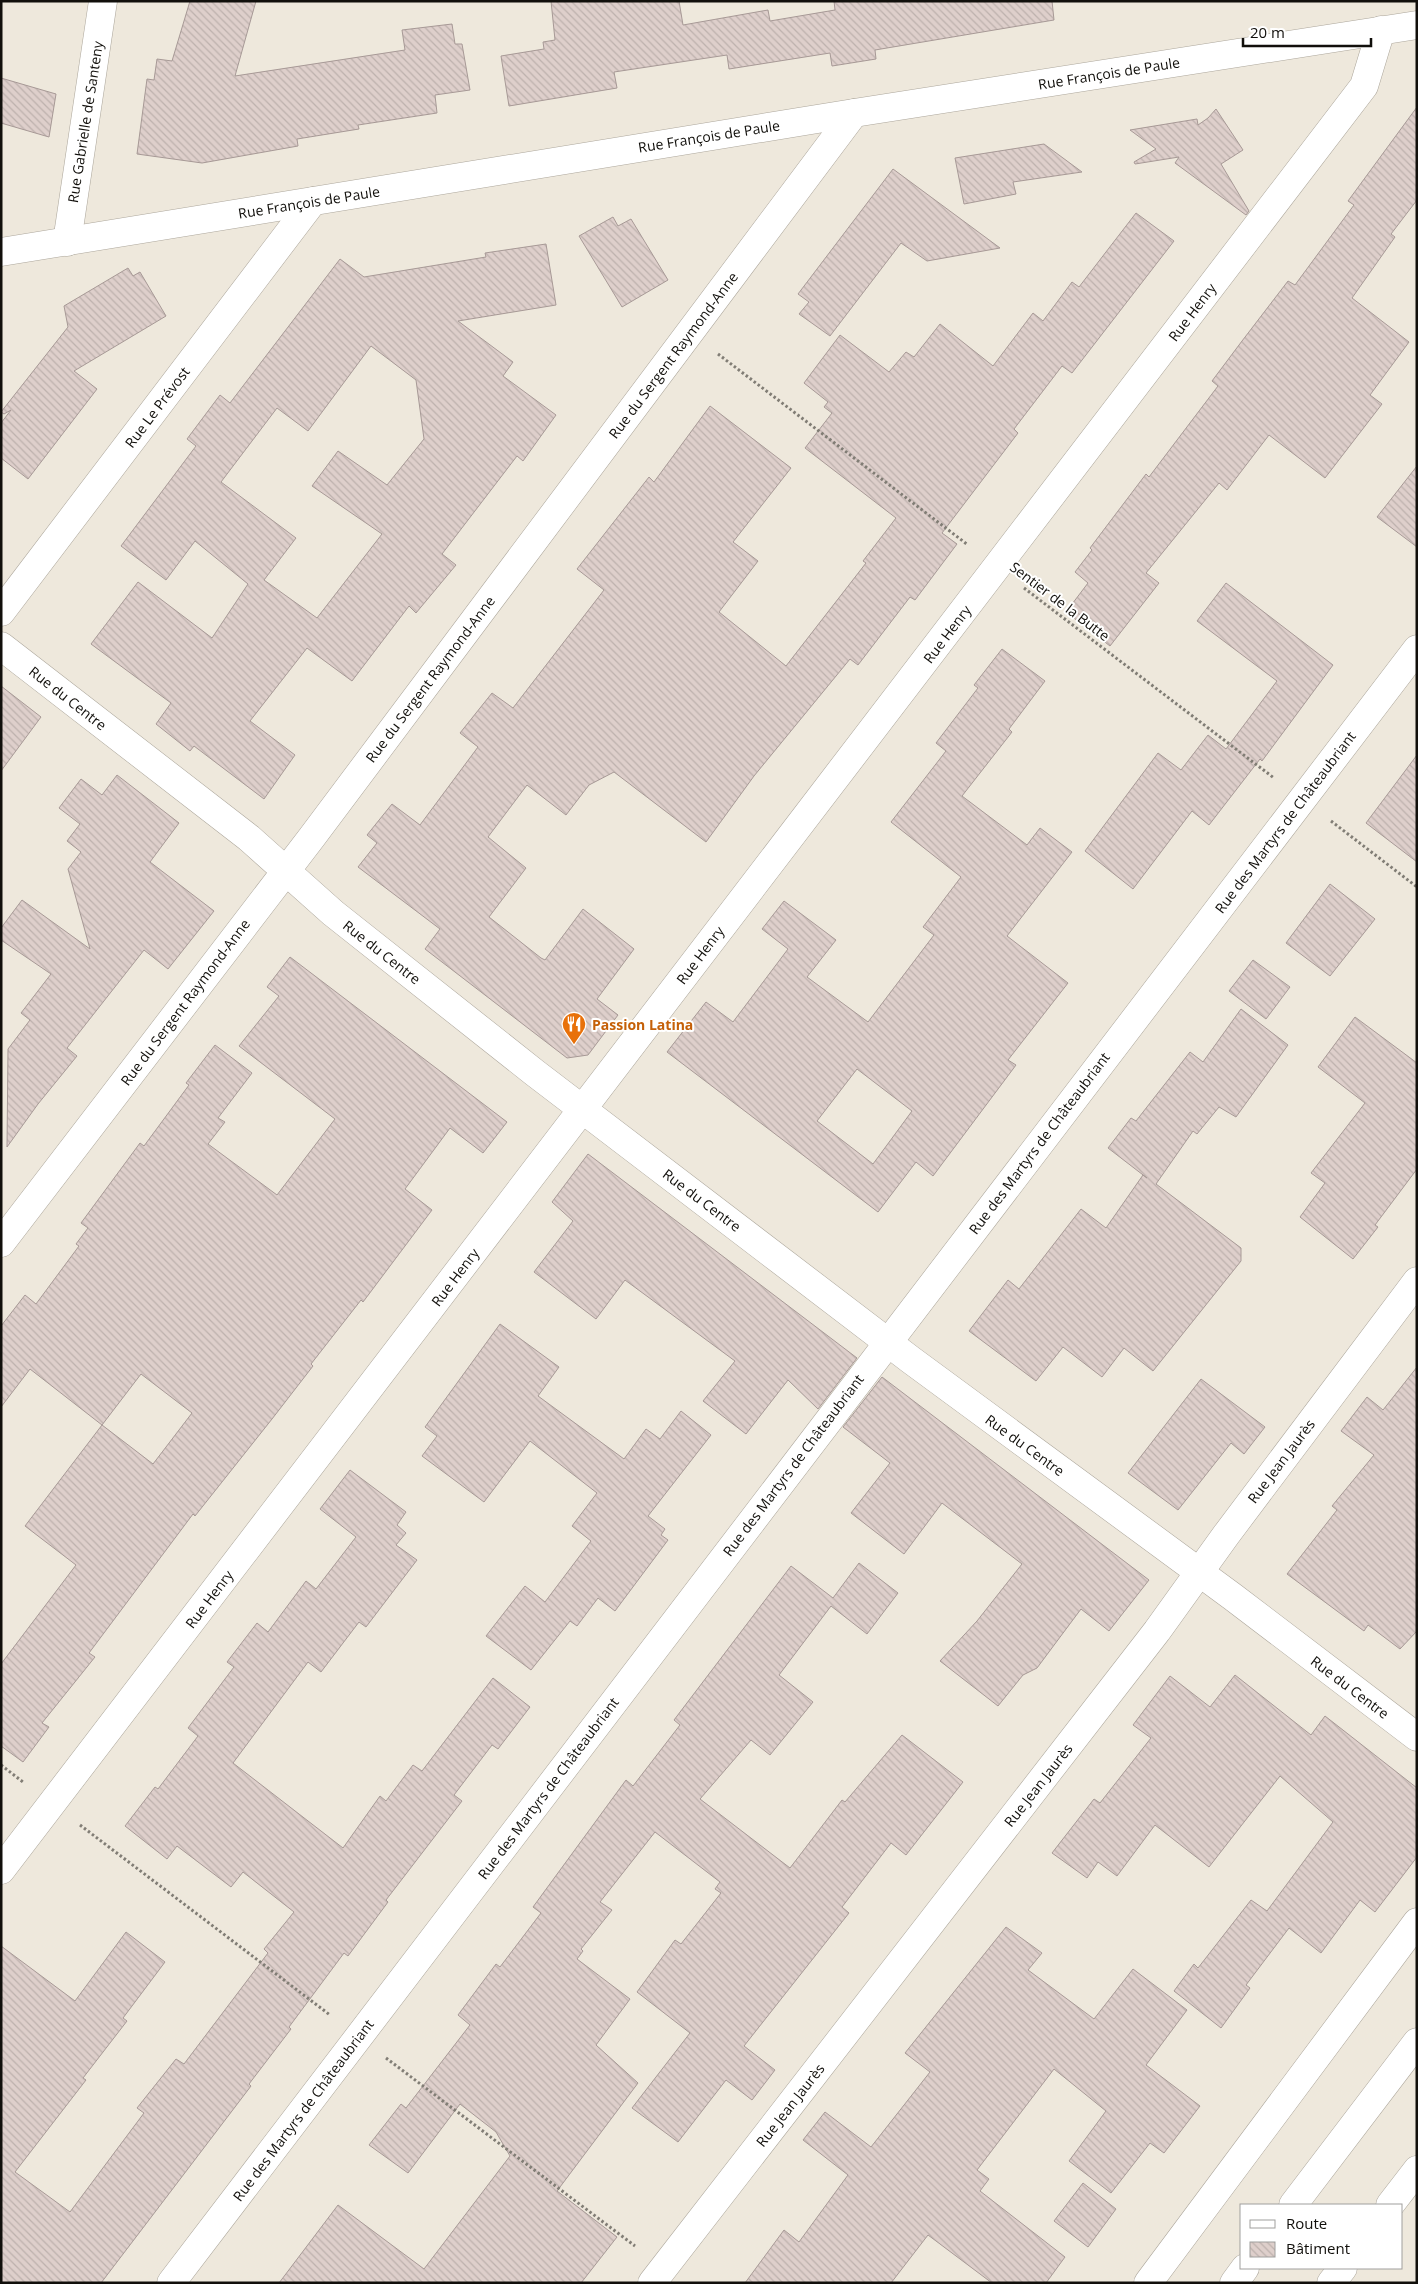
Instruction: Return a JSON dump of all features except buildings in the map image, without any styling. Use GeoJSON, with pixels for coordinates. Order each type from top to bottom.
{"type":"FeatureCollection","features":[{"type":"Feature","properties":{"kind":"street","name":"Rue Gabrielle de Santeny"},"geometry":{"type":"LineString","coordinates":[[67,242],[104,1]]}},
{"type":"Feature","properties":{"kind":"street","name":"Rue François de Paule"},"geometry":{"type":"LineString","coordinates":[[1,252],[854,112],[1417,25]]}},
{"type":"Feature","properties":{"kind":"street","name":"Rue Henry"},"geometry":{"type":"LineString","coordinates":[[1,1870],[998,568],[1364,86],[1381,30]]}},
{"type":"Feature","properties":{"kind":"street","name":"Rue du Sergent Raymond-Anne"},"geometry":{"type":"LineString","coordinates":[[1,1243],[285,870],[690,333],[854,112]]}},
{"type":"Feature","properties":{"kind":"street","name":"Rue Le Prévost"},"geometry":{"type":"LineString","coordinates":[[1,612],[313,201]]}},
{"type":"Feature","properties":{"kind":"street","name":"Rue du Centre"},"geometry":{"type":"LineString","coordinates":[[1,646],[249,838],[333,913],[583,1109],[887,1342],[1199,1573],[1417,1738]]}},
{"type":"Feature","properties":{"kind":"street","name":"Rue des Martyrs de Châteaubriant"},"geometry":{"type":"LineString","coordinates":[[171,2283],[1417,649]]}},
{"type":"Feature","properties":{"kind":"street","name":"Rue Jean Jaurès"},"geometry":{"type":"LineString","coordinates":[[652,2283],[1145,1647],[1417,1281]]}},
{"type":"Feature","properties":{"kind":"street"},"geometry":{"type":"LineString","coordinates":[[1148,2283],[1417,1922]]}},
{"type":"Feature","properties":{"kind":"street"},"geometry":{"type":"LineString","coordinates":[[1294,2204],[1417,2042]]}},
{"type":"Feature","properties":{"kind":"street"},"geometry":{"type":"LineString","coordinates":[[1391,2204],[1417,2170]]}},
{"type":"Feature","properties":{"kind":"street"},"geometry":{"type":"LineString","coordinates":[[1234,2283],[1244,2269]]}},
{"type":"Feature","properties":{"kind":"street"},"geometry":{"type":"LineString","coordinates":[[1331,2283],[1342,2269]]}},
{"type":"Feature","properties":{"kind":"path","name":"Sentier de la Butte"},"geometry":{"type":"LineString","coordinates":[[690,333],[1417,887]]}},
{"type":"Feature","properties":{"kind":"place","name":"Passion Latina"},"geometry":{"type":"Point","coordinates":[574,1045]}}]}
